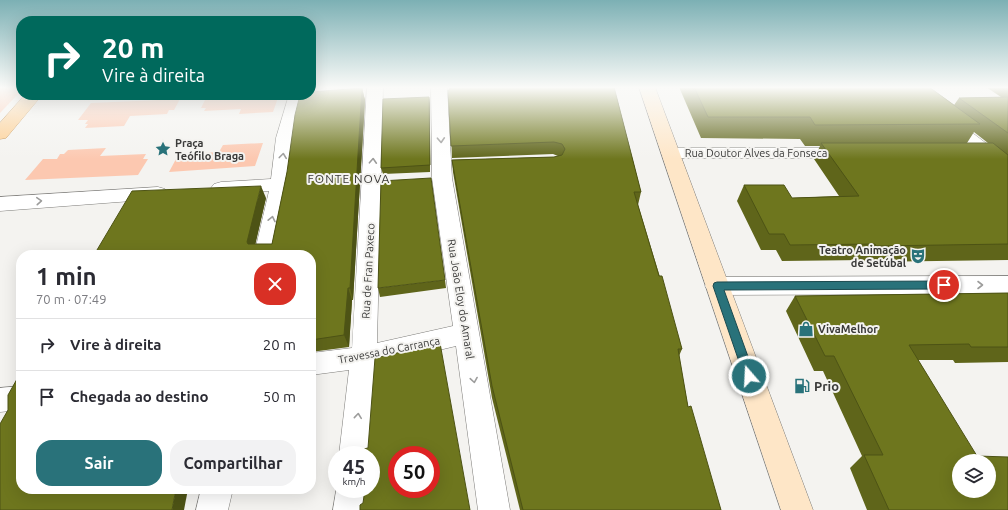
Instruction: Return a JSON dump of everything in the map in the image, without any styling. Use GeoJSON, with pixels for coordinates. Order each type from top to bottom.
{"type":"FeatureCollection","features":[{"type":"Feature","properties":{"kind":"main road"},"geometry":{"type":"LineString","coordinates":[[0,134],[20,111]]}},
{"type":"Feature","properties":{"kind":"main road"},"geometry":{"type":"LineString","coordinates":[[655,111],[797,510]]}},
{"type":"Feature","properties":{"kind":"street"},"geometry":{"type":"LineString","coordinates":[[266,250],[280,184],[285,138],[293,111]]}},
{"type":"Feature","properties":{"kind":"street","name":"Rua de Fran Paxeco"},"geometry":{"type":"LineString","coordinates":[[355,446],[380,182],[376,111]]}},
{"type":"Feature","properties":{"kind":"street","name":"Rua João Eloy do Amaral"},"geometry":{"type":"LineString","coordinates":[[440,111],[442,172],[494,510]]}},
{"type":"Feature","properties":{"kind":"street"},"geometry":{"type":"LineString","coordinates":[[934,111],[1008,169]]}},
{"type":"Feature","properties":{"kind":"street"},"geometry":{"type":"LineString","coordinates":[[963,153],[987,152]]}},
{"type":"Feature","properties":{"kind":"street","name":"Rua Doutor Alves da Fonseca"},"geometry":{"type":"LineString","coordinates":[[670,153],[860,153]]}},
{"type":"Feature","properties":{"kind":"street"},"geometry":{"type":"LineString","coordinates":[[202,190],[280,184]]}},
{"type":"Feature","properties":{"kind":"street"},"geometry":{"type":"LineString","coordinates":[[0,204],[178,192]]}},
{"type":"Feature","properties":{"kind":"street"},"geometry":{"type":"LineString","coordinates":[[120,215],[131,195]]}},
{"type":"Feature","properties":{"kind":"street"},"geometry":{"type":"LineString","coordinates":[[717,286],[1008,285]]}},
{"type":"Feature","properties":{"kind":"street","name":"Travessa do Carrança"},"geometry":{"type":"LineString","coordinates":[[316,363],[364,357],[466,334]]}},
{"type":"Feature","properties":{"kind":"street"},"geometry":{"type":"LineString","coordinates":[[212,510],[216,494]]}},
{"type":"Feature","properties":{"kind":"street"},"geometry":{"type":"LineString","coordinates":[[349,510],[350,498]]}},
{"type":"Feature","properties":{"kind":"shaded area"},"geometry":{"type":"Polygon","coordinates":[[[85,111],[169,111],[167,114],[130,116],[124,126],[85,128],[88,124],[85,124],[88,120],[78,120],[85,111]]]}},
{"type":"Feature","properties":{"kind":"shaded area"},"geometry":{"type":"Polygon","coordinates":[[[240,111],[273,111],[273,112],[239,114],[240,111]]]}},
{"type":"Feature","properties":{"kind":"shaded area"},"geometry":{"type":"Polygon","coordinates":[[[263,143],[255,166],[169,172],[176,159],[181,159],[184,154],[219,152],[223,145],[263,143]]]}},
{"type":"Feature","properties":{"kind":"shaded area"},"geometry":{"type":"Polygon","coordinates":[[[106,148],[100,156],[146,154],[143,159],[148,159],[138,175],[25,180],[43,159],[57,159],[60,154],[64,154],[68,150],[106,148]]]}},
{"type":"Feature","properties":{"kind":"building"},"geometry":{"type":"Polygon","coordinates":[[[296,111],[361,111],[350,288],[348,288],[344,335],[316,339],[316,250],[97,250],[132,191],[261,186],[247,242],[248,244],[272,244],[287,172],[296,111]]]}},
{"type":"Feature","properties":{"kind":"building"},"geometry":{"type":"Polygon","coordinates":[[[383,111],[429,111],[430,165],[381,168],[383,111]]]}},
{"type":"Feature","properties":{"kind":"building"},"geometry":{"type":"Polygon","coordinates":[[[449,111],[620,111],[641,192],[634,192],[659,276],[662,276],[682,349],[678,349],[688,407],[691,406],[721,510],[523,510],[492,386],[452,160],[554,157],[562,155],[565,149],[562,144],[554,142],[451,146],[449,111]]]}},
{"type":"Feature","properties":{"kind":"building"},"geometry":{"type":"Polygon","coordinates":[[[705,111],[962,111],[980,124],[815,125],[810,117],[708,117],[705,111]]]}},
{"type":"Feature","properties":{"kind":"building"},"geometry":{"type":"Polygon","coordinates":[[[977,111],[1008,111],[1008,133],[977,111]]]}},
{"type":"Feature","properties":{"kind":"building"},"geometry":{"type":"Polygon","coordinates":[[[821,143],[993,143],[1008,155],[1008,244],[876,246],[875,244],[790,245],[784,234],[769,234],[744,185],[784,185],[792,198],[859,196],[821,143]]]}},
{"type":"Feature","properties":{"kind":"building"},"geometry":{"type":"Polygon","coordinates":[[[431,178],[445,280],[378,288],[381,181],[431,178]]]}},
{"type":"Feature","properties":{"kind":"building"},"geometry":{"type":"Polygon","coordinates":[[[1008,293],[1008,347],[971,347],[969,344],[909,345],[976,454],[952,454],[952,498],[996,498],[996,457],[1008,457],[1008,510],[889,510],[864,455],[883,455],[834,356],[825,356],[795,296],[1008,293]]]}},
{"type":"Feature","properties":{"kind":"building"},"geometry":{"type":"Polygon","coordinates":[[[440,343],[470,510],[360,510],[360,505],[363,503],[364,498],[380,498],[380,446],[368,446],[375,358],[440,343]]]}},
{"type":"Feature","properties":{"kind":"building"},"geometry":{"type":"Polygon","coordinates":[[[16,381],[16,494],[175,494],[172,510],[0,510],[0,424],[8,410],[8,395],[16,381]]]}},
{"type":"Feature","properties":{"kind":"place","name":"Praça Teófilo Braga"},"geometry":{"type":"Point","coordinates":[163,149]}},
{"type":"Feature","properties":{"kind":"place","name":"Teatro Animação de Setúbal"},"geometry":{"type":"Point","coordinates":[918,256]}},
{"type":"Feature","properties":{"kind":"place","name":"VivaMelhor"},"geometry":{"type":"Point","coordinates":[806,329]}},
{"type":"Feature","properties":{"kind":"place","name":"Prio"},"geometry":{"type":"Point","coordinates":[802,386]}},
{"type":"Feature","properties":{"kind":"district","name":"FONTE NOVA"},"geometry":{"type":"Point","coordinates":[349,178]}},
{"type":"Feature","properties":{"kind":"route"},"geometry":{"type":"LineString","coordinates":[[749,376],[717,286],[944,285]]}}]}
